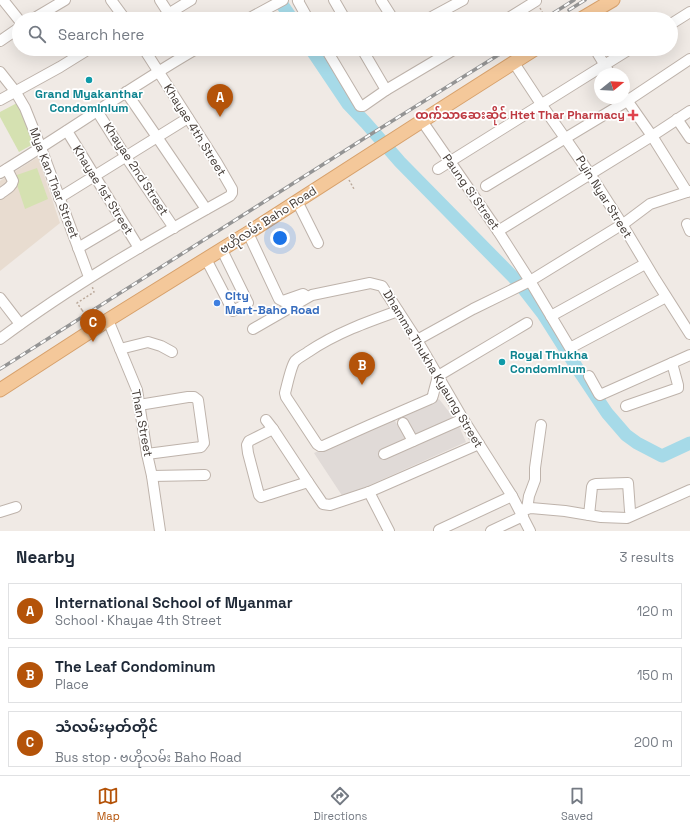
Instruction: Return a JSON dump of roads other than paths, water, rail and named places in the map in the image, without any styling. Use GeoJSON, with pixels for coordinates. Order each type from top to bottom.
{"type":"FeatureCollection","features":[{"type":"Feature","properties":{"kind":"main road"},"geometry":{"type":"LineString","coordinates":[[593,12],[613,0]]}},
{"type":"Feature","properties":{"kind":"main road","name":"ဗဟိုလမ်း Baho Road"},"geometry":{"type":"LineString","coordinates":[[0,390],[524,56]]}},
{"type":"Feature","properties":{"kind":"street"},"geometry":{"type":"LineString","coordinates":[[3,0],[13,12]]}},
{"type":"Feature","properties":{"kind":"street"},"geometry":{"type":"LineString","coordinates":[[45,12],[65,0]]}},
{"type":"Feature","properties":{"kind":"street"},"geometry":{"type":"LineString","coordinates":[[111,0],[119,12]]}},
{"type":"Feature","properties":{"kind":"street"},"geometry":{"type":"LineString","coordinates":[[160,0],[163,12]]}},
{"type":"Feature","properties":{"kind":"street"},"geometry":{"type":"LineString","coordinates":[[171,12],[191,0]]}},
{"type":"Feature","properties":{"kind":"street"},"geometry":{"type":"LineString","coordinates":[[261,12],[282,0]]}},
{"type":"Feature","properties":{"kind":"street"},"geometry":{"type":"LineString","coordinates":[[299,0],[298,1],[304,12]]}},
{"type":"Feature","properties":{"kind":"street"},"geometry":{"type":"LineString","coordinates":[[334,0],[341,12]]}},
{"type":"Feature","properties":{"kind":"street"},"geometry":{"type":"LineString","coordinates":[[382,0],[390,12]]}},
{"type":"Feature","properties":{"kind":"street"},"geometry":{"type":"LineString","coordinates":[[440,12],[460,1]]}},
{"type":"Feature","properties":{"kind":"street"},"geometry":{"type":"LineString","coordinates":[[518,12],[536,1]]}},
{"type":"Feature","properties":{"kind":"street"},"geometry":{"type":"LineString","coordinates":[[678,20],[690,12]]}},
{"type":"Feature","properties":{"kind":"street"},"geometry":{"type":"LineString","coordinates":[[0,41],[12,33]]}},
{"type":"Feature","properties":{"kind":"street"},"geometry":{"type":"LineString","coordinates":[[0,100],[78,56]]}},
{"type":"Feature","properties":{"kind":"street","name":"Khayae 4th Street"},"geometry":{"type":"LineString","coordinates":[[149,56],[232,189],[230,196],[206,209]]}},
{"type":"Feature","properties":{"kind":"street"},"geometry":{"type":"LineString","coordinates":[[0,194],[12,186],[13,183],[13,181],[3,171],[184,56]]}},
{"type":"Feature","properties":{"kind":"street"},"geometry":{"type":"LineString","coordinates":[[333,56],[360,106],[363,106],[386,90],[443,56]]}},
{"type":"Feature","properties":{"kind":"street"},"geometry":{"type":"LineString","coordinates":[[366,56],[386,90]]}},
{"type":"Feature","properties":{"kind":"street"},"geometry":{"type":"LineString","coordinates":[[599,56],[606,68]]}},
{"type":"Feature","properties":{"kind":"street"},"geometry":{"type":"LineString","coordinates":[[438,169],[618,56]]}},
{"type":"Feature","properties":{"kind":"street"},"geometry":{"type":"LineString","coordinates":[[630,95],[690,60]]}},
{"type":"Feature","properties":{"kind":"street","name":"Pyin Nyar Street"},"geometry":{"type":"LineString","coordinates":[[514,63],[590,174],[690,334]]}},
{"type":"Feature","properties":{"kind":"street","name":"Mya Kan Thar Street"},"geometry":{"type":"LineString","coordinates":[[0,72],[15,91],[25,108],[89,277]]}},
{"type":"Feature","properties":{"kind":"street"},"geometry":{"type":"LineString","coordinates":[[0,340],[20,324],[89,277],[206,209],[126,92]]}},
{"type":"Feature","properties":{"kind":"street"},"geometry":{"type":"LineString","coordinates":[[486,186],[566,138],[616,104]]}},
{"type":"Feature","properties":{"kind":"street"},"geometry":{"type":"LineString","coordinates":[[417,340],[473,309],[524,284],[622,224],[650,204],[689,192],[629,104]]}},
{"type":"Feature","properties":{"kind":"street","name":"Khayae 2nd Street"},"geometry":{"type":"LineString","coordinates":[[97,111],[174,228]]}},
{"type":"Feature","properties":{"kind":"street"},"geometry":{"type":"LineString","coordinates":[[498,231],[690,111]]}},
{"type":"Feature","properties":{"kind":"street"},"geometry":{"type":"LineString","coordinates":[[59,198],[188,118]]}},
{"type":"Feature","properties":{"kind":"street"},"geometry":{"type":"LineString","coordinates":[[677,119],[690,138]]}},
{"type":"Feature","properties":{"kind":"street","name":"Paung Si Street"},"geometry":{"type":"LineString","coordinates":[[422,121],[519,264],[524,284]]}},
{"type":"Feature","properties":{"kind":"street","name":"Khayae 1st Street"},"geometry":{"type":"LineString","coordinates":[[67,131],[139,248]]}},
{"type":"Feature","properties":{"kind":"street"},"geometry":{"type":"LineString","coordinates":[[297,201],[318,243]]}},
{"type":"Feature","properties":{"kind":"street"},"geometry":{"type":"LineString","coordinates":[[78,248],[122,222]]}},
{"type":"Feature","properties":{"kind":"street"},"geometry":{"type":"LineString","coordinates":[[248,233],[279,299],[283,301],[303,294],[307,297]]}},
{"type":"Feature","properties":{"kind":"street"},"geometry":{"type":"LineString","coordinates":[[206,259],[233,311],[248,303],[222,250]]}},
{"type":"Feature","properties":{"kind":"street"},"geometry":{"type":"LineString","coordinates":[[551,316],[645,264]]}},
{"type":"Feature","properties":{"kind":"street","name":"Dhamma Thukha Kyaung Street"},"geometry":{"type":"LineString","coordinates":[[253,330],[312,295],[370,283],[382,286],[417,340],[478,444],[523,512],[530,531]]}},
{"type":"Feature","properties":{"kind":"street"},"geometry":{"type":"LineString","coordinates":[[524,284],[551,316],[570,348],[666,297]]}},
{"type":"Feature","properties":{"kind":"street"},"geometry":{"type":"LineString","coordinates":[[0,298],[20,324]]}},
{"type":"Feature","properties":{"kind":"street"},"geometry":{"type":"LineString","coordinates":[[398,311],[341,333],[314,348],[296,360],[293,365],[286,388],[286,397],[317,444],[320,446],[432,398],[438,376],[526,324]]}},
{"type":"Feature","properties":{"kind":"street","name":"Than Street"},"geometry":{"type":"LineString","coordinates":[[108,320],[137,390],[160,531]]}},
{"type":"Feature","properties":{"kind":"street"},"geometry":{"type":"LineString","coordinates":[[120,349],[148,342],[161,346],[172,352]]}},
{"type":"Feature","properties":{"kind":"street"},"geometry":{"type":"LineString","coordinates":[[589,376],[600,395],[690,355]]}},
{"type":"Feature","properties":{"kind":"street"},"geometry":{"type":"LineString","coordinates":[[626,406],[678,388],[672,363]]}},
{"type":"Feature","properties":{"kind":"street"},"geometry":{"type":"LineString","coordinates":[[139,405],[188,397],[194,397],[198,400],[204,443],[201,447],[147,454]]}},
{"type":"Feature","properties":{"kind":"street"},"geometry":{"type":"LineString","coordinates":[[384,454],[463,419]]}},
{"type":"Feature","properties":{"kind":"street"},"geometry":{"type":"LineString","coordinates":[[266,420],[274,429],[323,504],[327,505],[369,492],[478,444]]}},
{"type":"Feature","properties":{"kind":"street"},"geometry":{"type":"LineString","coordinates":[[404,423],[413,441]]}},
{"type":"Feature","properties":{"kind":"street"},"geometry":{"type":"LineString","coordinates":[[523,512],[535,480],[535,468],[541,425]]}},
{"type":"Feature","properties":{"kind":"street"},"geometry":{"type":"LineString","coordinates":[[274,429],[249,441],[247,445],[259,495],[261,497],[308,482]]}},
{"type":"Feature","properties":{"kind":"street"},"geometry":{"type":"LineString","coordinates":[[152,476],[205,475]]}},
{"type":"Feature","properties":{"kind":"street"},"geometry":{"type":"LineString","coordinates":[[589,515],[592,487],[596,484],[628,483],[630,511]]}},
{"type":"Feature","properties":{"kind":"street"},"geometry":{"type":"LineString","coordinates":[[491,531],[531,508],[565,511],[601,517],[627,518],[690,490]]}},
{"type":"Feature","properties":{"kind":"street"},"geometry":{"type":"LineString","coordinates":[[369,492],[389,531]]}},
{"type":"Feature","properties":{"kind":"street"},"geometry":{"type":"LineString","coordinates":[[439,530],[512,496]]}},
{"type":"Feature","properties":{"kind":"street"},"geometry":{"type":"LineString","coordinates":[[0,512],[16,507]]}},
{"type":"Feature","properties":{"kind":"waterway"},"geometry":{"type":"LineString","coordinates":[[279,0],[287,12]]}},
{"type":"Feature","properties":{"kind":"waterway"},"geometry":{"type":"LineString","coordinates":[[316,56],[348,104],[400,162],[519,283],[543,314],[607,413],[626,435],[637,443],[662,456],[690,443]]}},
{"type":"Feature","properties":{"kind":"railway"},"geometry":{"type":"LineString","coordinates":[[555,12],[574,0]]}},
{"type":"Feature","properties":{"kind":"railway"},"geometry":{"type":"LineString","coordinates":[[569,10],[585,0]]}},
{"type":"Feature","properties":{"kind":"railway"},"geometry":{"type":"LineString","coordinates":[[0,369],[497,56]]}},
{"type":"Feature","properties":{"kind":"place","name":"Grand Myakanthar Condominium"},"geometry":{"type":"Point","coordinates":[89,80]}},
{"type":"Feature","properties":{"kind":"place","name":"ထက်သာဆေးဆိုင် Htet Thar Pharmacy"},"geometry":{"type":"Point","coordinates":[633,115]}},
{"type":"Feature","properties":{"kind":"place","name":"International School of Myanmar"},"geometry":{"type":"Point","coordinates":[220,117]}},
{"type":"Feature","properties":{"kind":"place","name":"City Mart-Baho Road"},"geometry":{"type":"Point","coordinates":[217,303]}},
{"type":"Feature","properties":{"kind":"place","name":"သံလမ်းမှတ်တိုင်"},"geometry":{"type":"Point","coordinates":[93,342]}},
{"type":"Feature","properties":{"kind":"place","name":"Royal Thukha Condominum"},"geometry":{"type":"Point","coordinates":[502,362]}},
{"type":"Feature","properties":{"kind":"place","name":"The Leaf Condominum"},"geometry":{"type":"Point","coordinates":[362,385]}}]}
